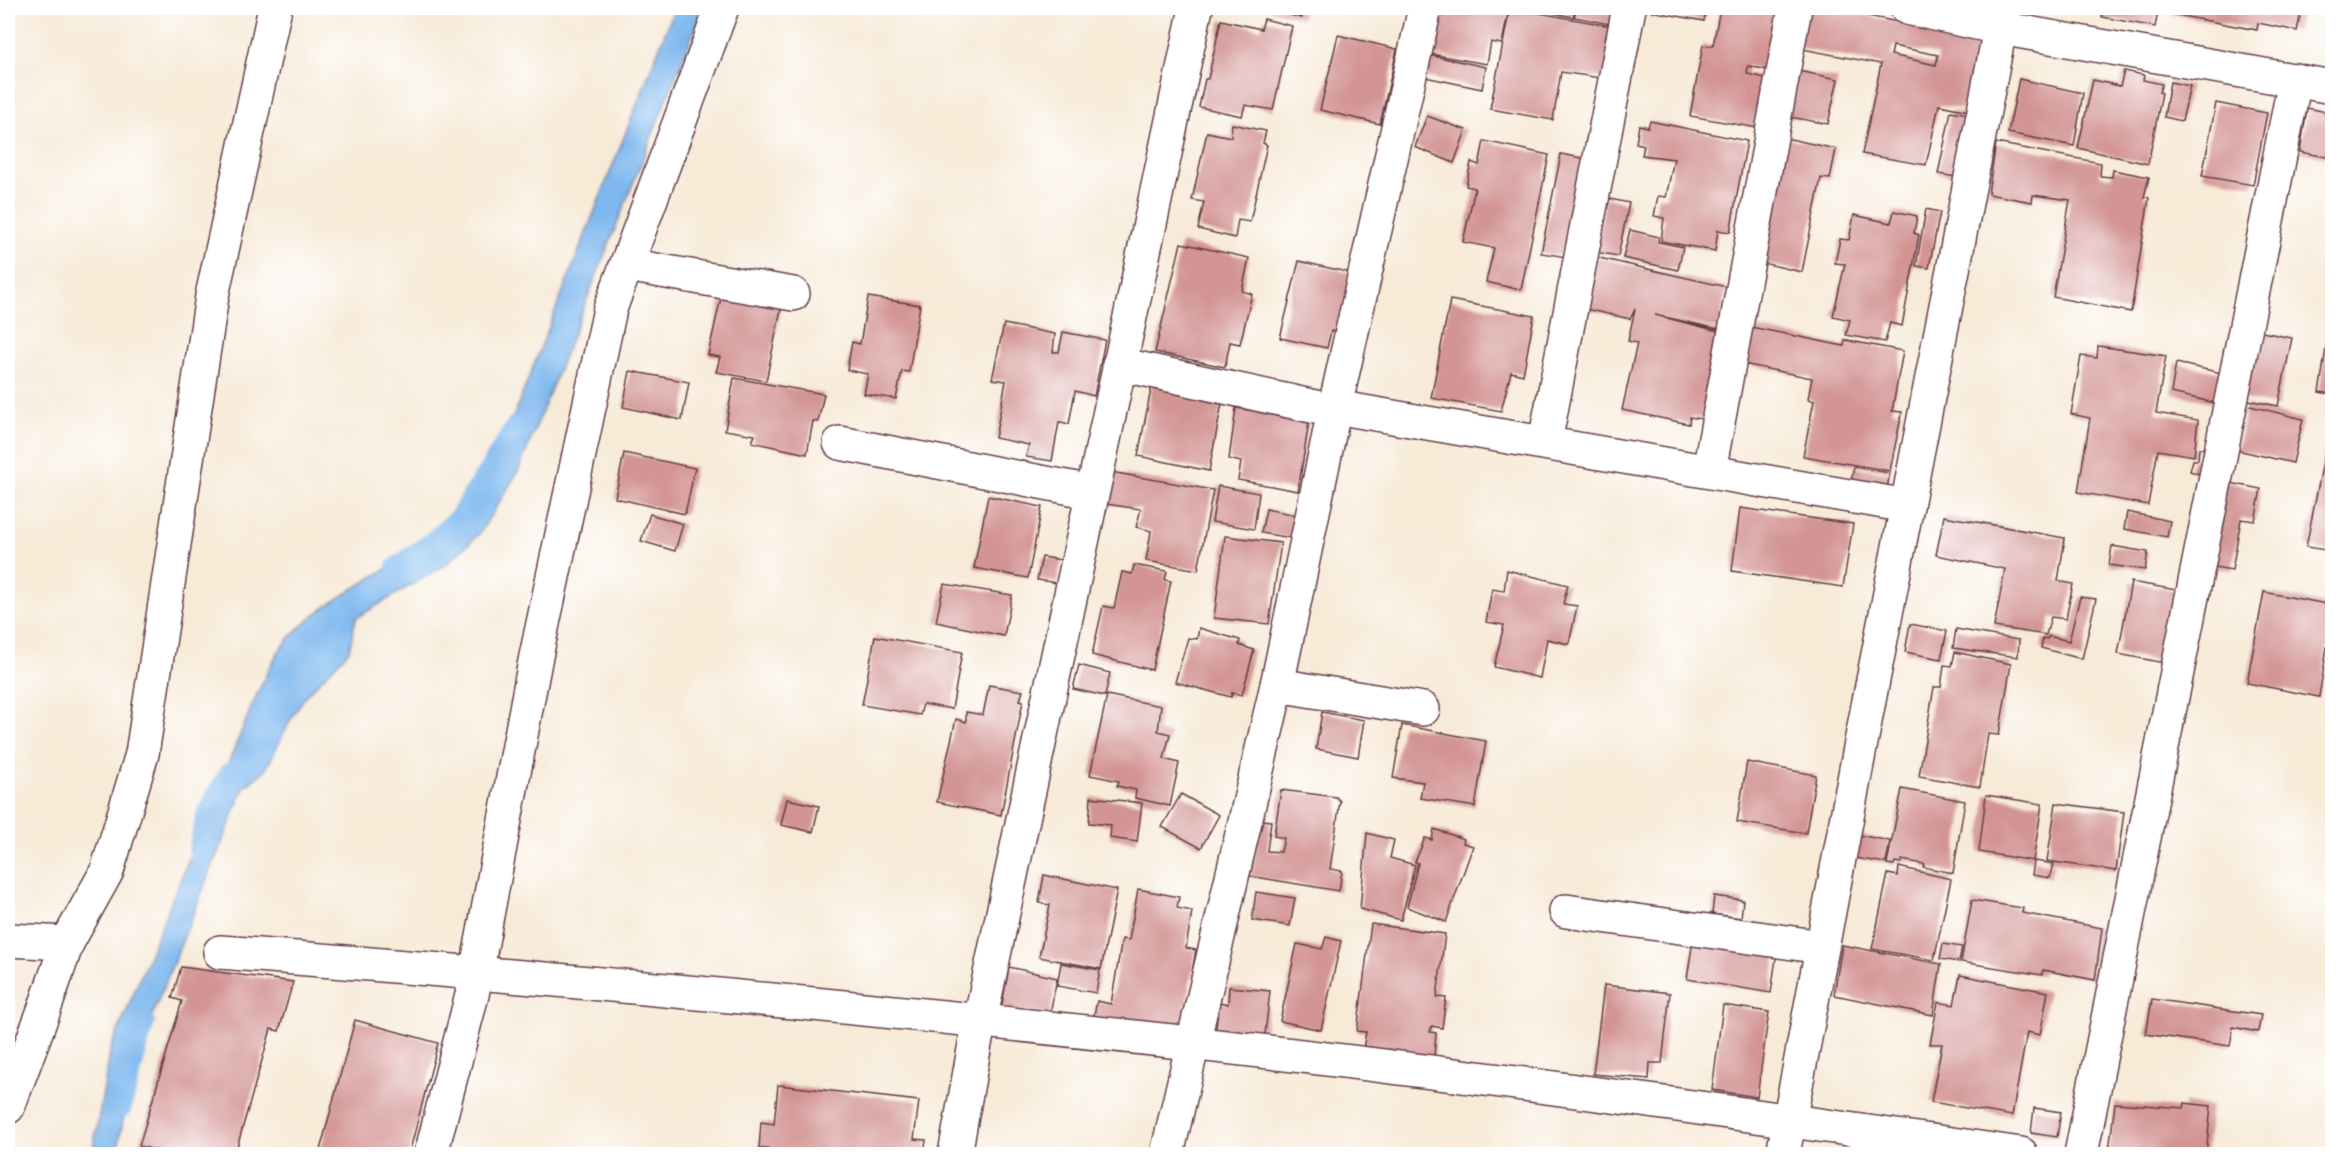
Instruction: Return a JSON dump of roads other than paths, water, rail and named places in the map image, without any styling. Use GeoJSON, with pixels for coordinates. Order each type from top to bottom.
{"type":"FeatureCollection","features":[{"type":"Feature","properties":{"kind":"street"},"geometry":{"type":"LineString","coordinates":[[8,1107],[67,943],[107,871],[142,754],[212,296],[275,8]]}},
{"type":"Feature","properties":{"kind":"street"},"geometry":{"type":"LineString","coordinates":[[431,1155],[477,972],[540,638],[610,309],[722,8]]}},
{"type":"Feature","properties":{"kind":"street"},"geometry":{"type":"LineString","coordinates":[[955,1155],[980,1022],[1196,8]]}},
{"type":"Feature","properties":{"kind":"street"},"geometry":{"type":"LineString","coordinates":[[1167,1155],[1277,685],[1335,409],[1425,8]]}},
{"type":"Feature","properties":{"kind":"street"},"geometry":{"type":"LineString","coordinates":[[1545,442],[1629,8]]}},
{"type":"Feature","properties":{"kind":"street"},"geometry":{"type":"LineString","coordinates":[[1709,471],[1795,8]]}},
{"type":"Feature","properties":{"kind":"street"},"geometry":{"type":"LineString","coordinates":[[1906,8],[2002,18],[2332,87]]}},
{"type":"Feature","properties":{"kind":"street"},"geometry":{"type":"LineString","coordinates":[[1783,1155],[2002,18]]}},
{"type":"Feature","properties":{"kind":"street"},"geometry":{"type":"LineString","coordinates":[[2081,1155],[2295,80]]}},
{"type":"Feature","properties":{"kind":"street"},"geometry":{"type":"LineString","coordinates":[[627,265],[793,294]]}},
{"type":"Feature","properties":{"kind":"street"},"geometry":{"type":"LineString","coordinates":[[1119,364],[1335,409],[1545,442],[1908,506]]}},
{"type":"Feature","properties":{"kind":"street"},"geometry":{"type":"LineString","coordinates":[[840,443],[1092,492]]}},
{"type":"Feature","properties":{"kind":"street"},"geometry":{"type":"LineString","coordinates":[[1277,685],[1423,709]]}},
{"type":"Feature","properties":{"kind":"street"},"geometry":{"type":"LineString","coordinates":[[1566,910],[1822,947]]}},
{"type":"Feature","properties":{"kind":"street"},"geometry":{"type":"LineString","coordinates":[[8,940],[67,943]]}},
{"type":"Feature","properties":{"kind":"street"},"geometry":{"type":"LineString","coordinates":[[220,952],[477,972],[1193,1044],[1789,1120],[2021,1155]]}},
{"type":"Feature","properties":{"kind":"water"},"geometry":{"type":"Polygon","coordinates":[[[675,8],[703,8],[518,472],[480,533],[447,564],[356,618],[349,651],[306,695],[292,717],[266,769],[244,788],[139,1048],[130,1080],[117,1154],[92,1154],[111,1048],[269,669],[277,654],[293,634],[319,612],[437,538],[454,524],[476,495],[497,458],[675,8]]]}},
{"type":"Feature","properties":{"kind":"waterway"},"geometry":{"type":"LineString","coordinates":[[393,566],[432,538],[457,515],[514,423]]}},
{"type":"Feature","properties":{"kind":"waterway"},"geometry":{"type":"LineString","coordinates":[[195,849],[204,811],[227,770]]}},
{"type":"Feature","properties":{"kind":"waterway"},"geometry":{"type":"LineString","coordinates":[[124,1110],[148,1021]]}}]}
